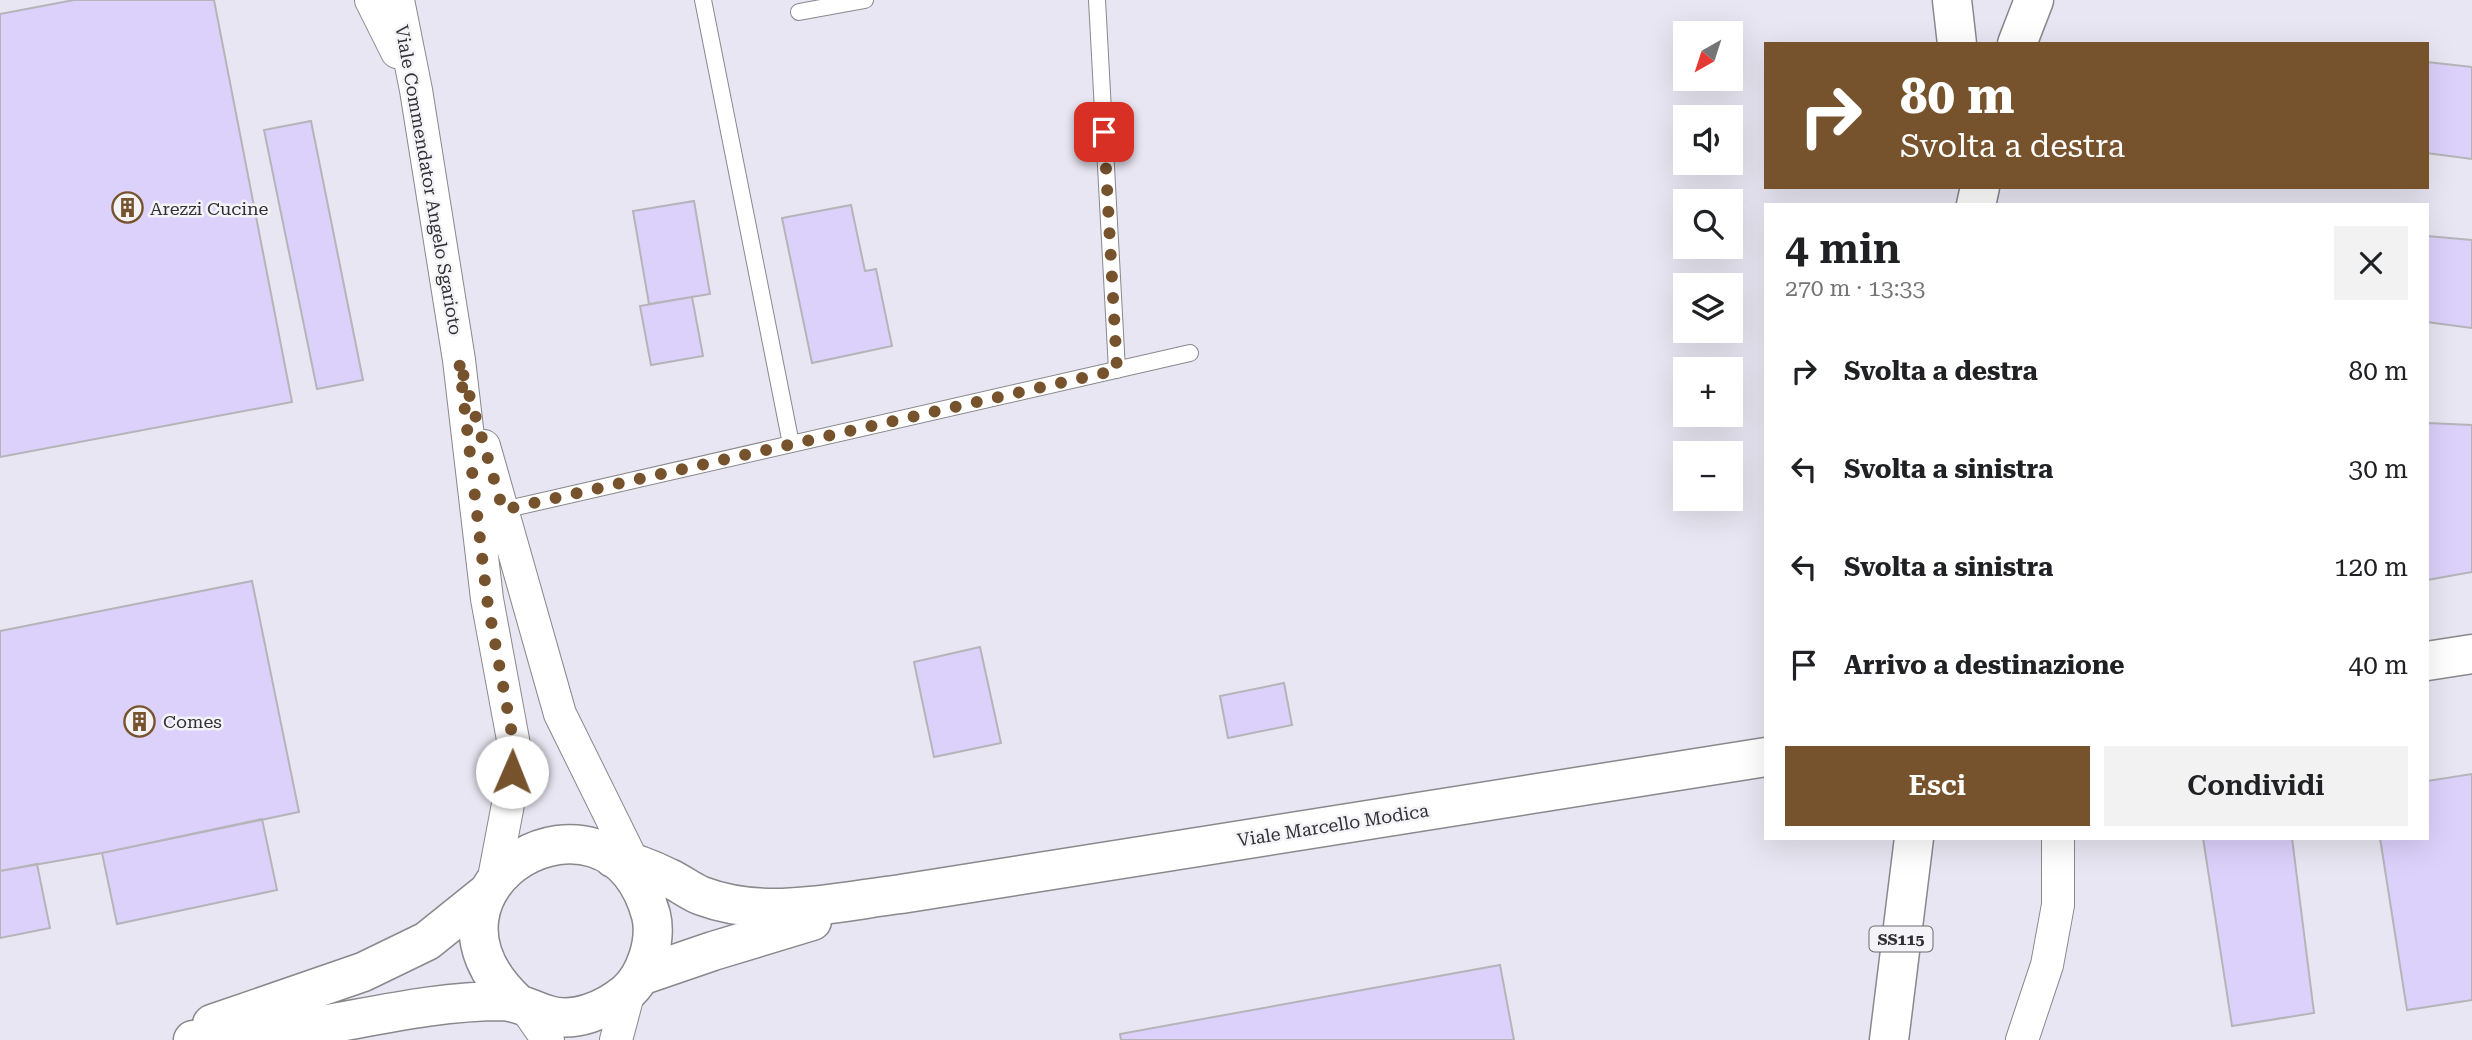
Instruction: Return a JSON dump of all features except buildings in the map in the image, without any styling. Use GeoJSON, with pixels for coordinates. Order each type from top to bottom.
{"type":"FeatureCollection","features":[{"type":"Feature","properties":{"kind":"street"},"geometry":{"type":"LineString","coordinates":[[371,0],[416,90]]}},
{"type":"Feature","properties":{"kind":"street","name":"Viale Commendator Angelo Sgarioto"},"geometry":{"type":"LineString","coordinates":[[398,0],[416,90],[459,360]]}},
{"type":"Feature","properties":{"kind":"street"},"geometry":{"type":"LineString","coordinates":[[1952,0],[1958,42]]}},
{"type":"Feature","properties":{"kind":"street"},"geometry":{"type":"LineString","coordinates":[[1958,42],[1961,0]]}},
{"type":"Feature","properties":{"kind":"street"},"geometry":{"type":"LineString","coordinates":[[2018,42],[2034,0]]}},
{"type":"Feature","properties":{"kind":"street"},"geometry":{"type":"LineString","coordinates":[[459,360],[560,714],[581,761],[641,874],[653,923],[650,950],[635,983],[616,1040]]}},
{"type":"Feature","properties":{"kind":"street"},"geometry":{"type":"LineString","coordinates":[[459,360],[487,599],[514,745],[509,799],[490,888],[480,915],[480,940],[486,964],[498,985],[521,1004],[548,1040]]}},
{"type":"Feature","properties":{"kind":"street"},"geometry":{"type":"LineString","coordinates":[[2429,661],[2472,654]]}},
{"type":"Feature","properties":{"kind":"street","name":"Viale Marcello Modica"},"geometry":{"type":"LineString","coordinates":[[901,894],[1764,757]]}},
{"type":"Feature","properties":{"kind":"street","name":"SS115"},"geometry":{"type":"LineString","coordinates":[[1889,1040],[1914,840]]}},
{"type":"Feature","properties":{"kind":"street"},"geometry":{"type":"LineString","coordinates":[[2022,1040],[2047,965],[2058,905],[2058,840]]}},
{"type":"Feature","properties":{"kind":"street"},"geometry":{"type":"LineString","coordinates":[[166,1040],[363,972],[427,941],[490,888],[508,866],[526,853],[548,846],[570,844],[593,848],[641,874],[738,906],[766,909],[901,894]]}},
{"type":"Feature","properties":{"kind":"street"},"geometry":{"type":"LineString","coordinates":[[193,1040],[272,1034],[437,1004],[521,1004],[552,1016],[580,1016],[607,1007],[635,983],[713,951],[901,894]]}},
{"type":"Feature","properties":{"kind":"lane"},"geometry":{"type":"LineString","coordinates":[[704,0],[791,444]]}},
{"type":"Feature","properties":{"kind":"lane"},"geometry":{"type":"LineString","coordinates":[[799,12],[864,0]]}},
{"type":"Feature","properties":{"kind":"lane"},"geometry":{"type":"LineString","coordinates":[[1097,0],[1117,370]]}},
{"type":"Feature","properties":{"kind":"lane"},"geometry":{"type":"LineString","coordinates":[[503,510],[1190,353]]}},
{"type":"Feature","properties":{"kind":"shaded area"},"geometry":{"type":"Polygon","coordinates":[[[0,0],[2472,0],[2472,1040],[0,1040],[0,0]]]}},
{"type":"Feature","properties":{"kind":"place","name":"Arezzi Cucine"},"geometry":{"type":"Point","coordinates":[127,208]}},
{"type":"Feature","properties":{"kind":"place","name":"Comes"},"geometry":{"type":"Point","coordinates":[140,721]}},
{"type":"Feature","properties":{"kind":"route"},"geometry":{"type":"LineString","coordinates":[[512,772],[514,745],[487,599],[459,360],[503,510],[1117,370],[1104,132]]}}]}
